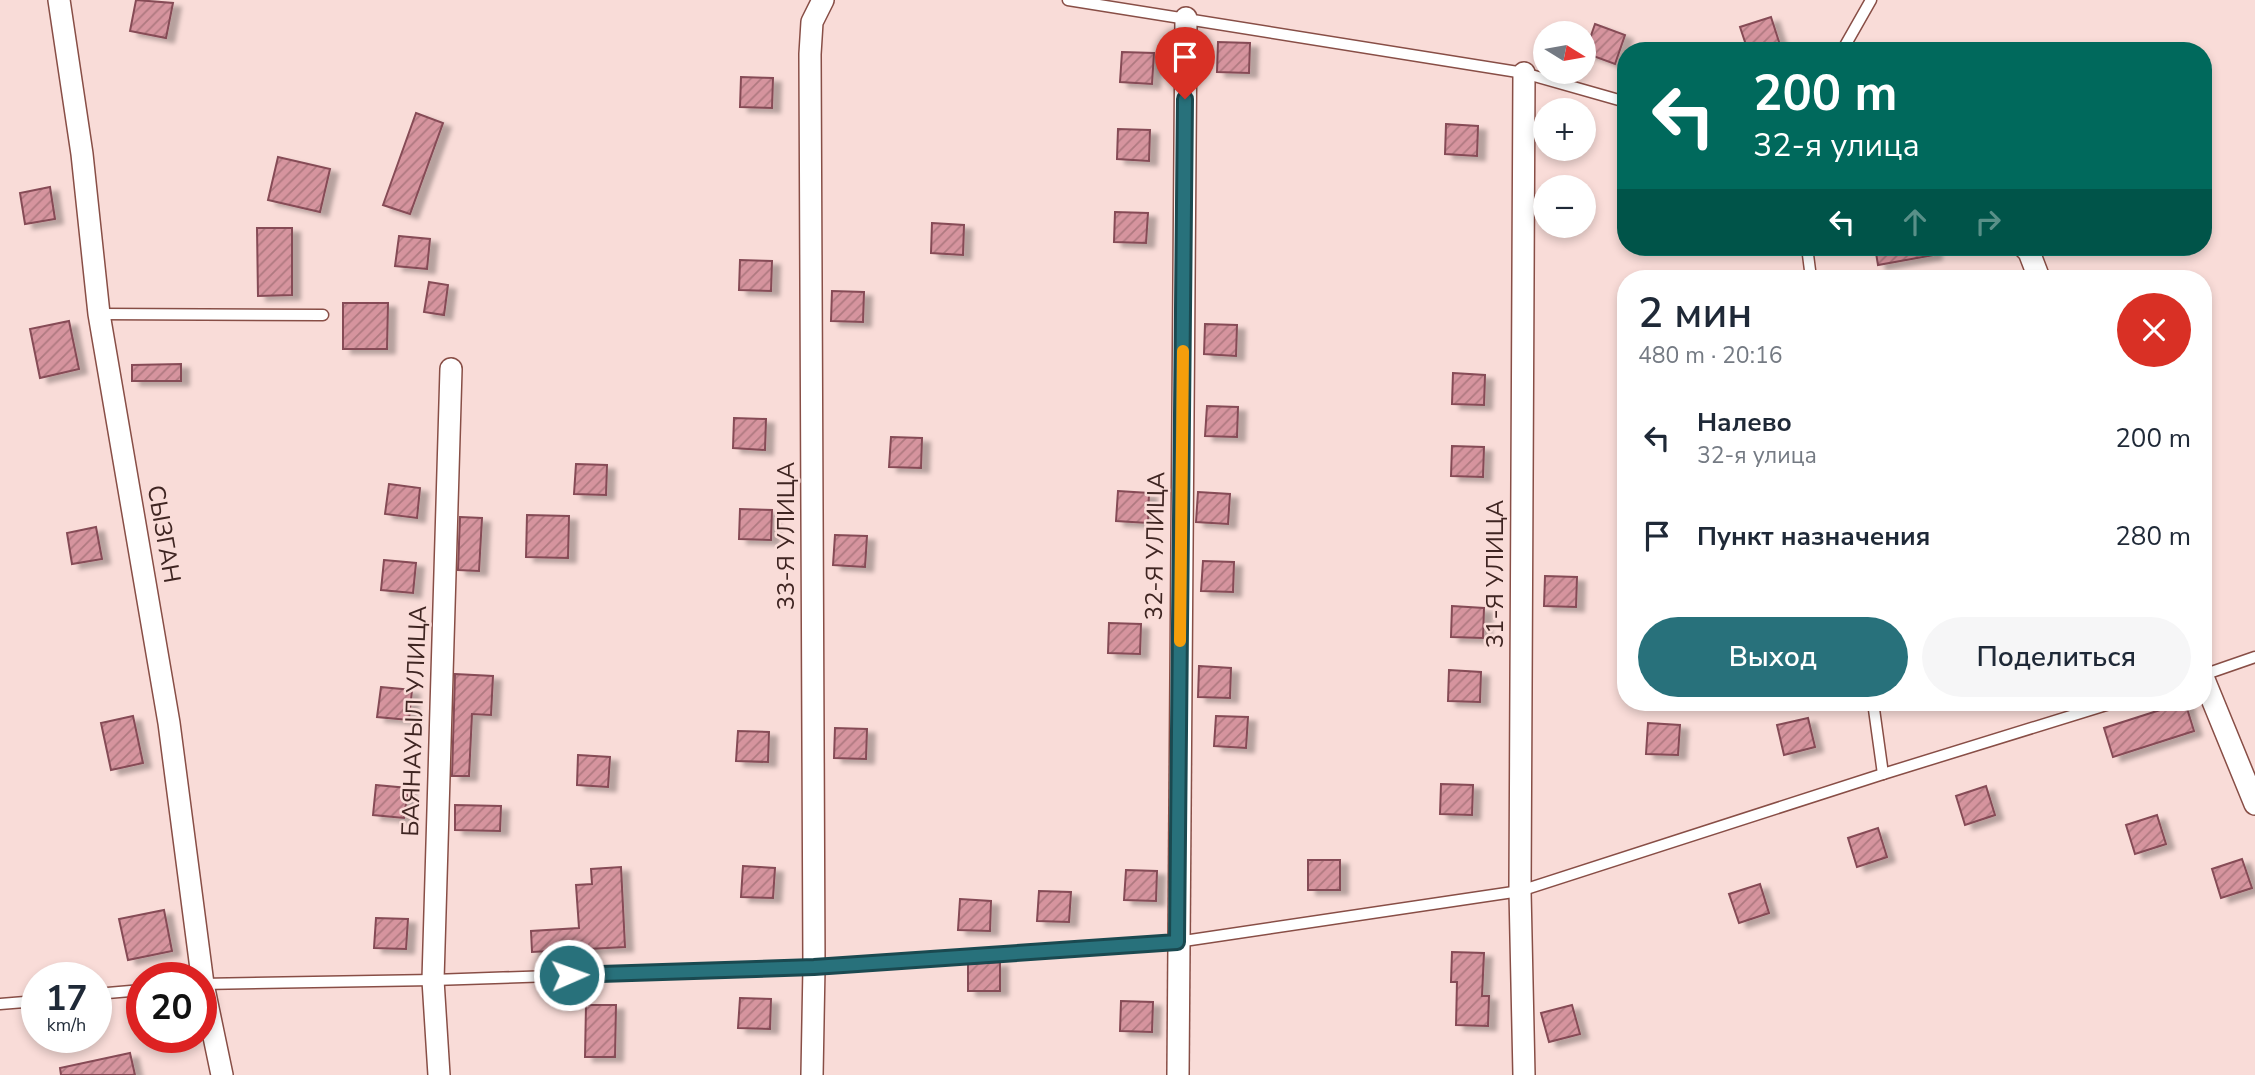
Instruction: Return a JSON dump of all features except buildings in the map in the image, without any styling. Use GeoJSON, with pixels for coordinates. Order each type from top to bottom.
{"type":"FeatureCollection","features":[{"type":"Feature","properties":{"kind":"street","name":"СЫЗГАН"},"geometry":{"type":"LineString","coordinates":[[59,0],[82,154],[99,314],[169,723],[199,962]]}},
{"type":"Feature","properties":{"kind":"street","name":"33-Я УЛИЦА"},"geometry":{"type":"LineString","coordinates":[[812,1075],[814,967],[810,54],[812,22],[823,0]]}},
{"type":"Feature","properties":{"kind":"street","name":"32-Я УЛИЦА"},"geometry":{"type":"LineString","coordinates":[[1178,1075],[1186,18]]}},
{"type":"Feature","properties":{"kind":"street","name":"31-Я УЛИЦА"},"geometry":{"type":"LineString","coordinates":[[1524,73],[1520,891],[1524,1075]]}},
{"type":"Feature","properties":{"kind":"street","name":"БАЯНАУЫЛ УЛИЦА"},"geometry":{"type":"LineString","coordinates":[[439,1075],[433,980],[451,369]]}},
{"type":"Feature","properties":{"kind":"street"},"geometry":{"type":"LineString","coordinates":[[2212,698],[2255,804]]}},
{"type":"Feature","properties":{"kind":"street","name":"СЫЗГАН"},"geometry":{"type":"LineString","coordinates":[[217,1052],[222,1075]]}},
{"type":"Feature","properties":{"kind":"lane"},"geometry":{"type":"LineString","coordinates":[[1068,0],[1524,73],[1617,99]]}},
{"type":"Feature","properties":{"kind":"lane"},"geometry":{"type":"LineString","coordinates":[[1847,42],[1871,0]]}},
{"type":"Feature","properties":{"kind":"lane"},"geometry":{"type":"LineString","coordinates":[[99,314],[323,316]]}},
{"type":"Feature","properties":{"kind":"lane"},"geometry":{"type":"LineString","coordinates":[[2212,673],[2255,657]]}},
{"type":"Feature","properties":{"kind":"lane"},"geometry":{"type":"LineString","coordinates":[[1874,711],[1883,774]]}},
{"type":"Feature","properties":{"kind":"lane"},"geometry":{"type":"LineString","coordinates":[[217,984],[433,980],[814,967],[1177,942],[1520,891],[2087,711]]}},
{"type":"Feature","properties":{"kind":"lane"},"geometry":{"type":"LineString","coordinates":[[0,1004],[21,1002]]}},
{"type":"Feature","properties":{"kind":"slow traffic"},"geometry":{"type":"LineString","coordinates":[[1180,641],[1183,351]]}},
{"type":"Feature","properties":{"kind":"route"},"geometry":{"type":"LineString","coordinates":[[569,975],[814,967],[1177,942],[1185,99]]}}]}
